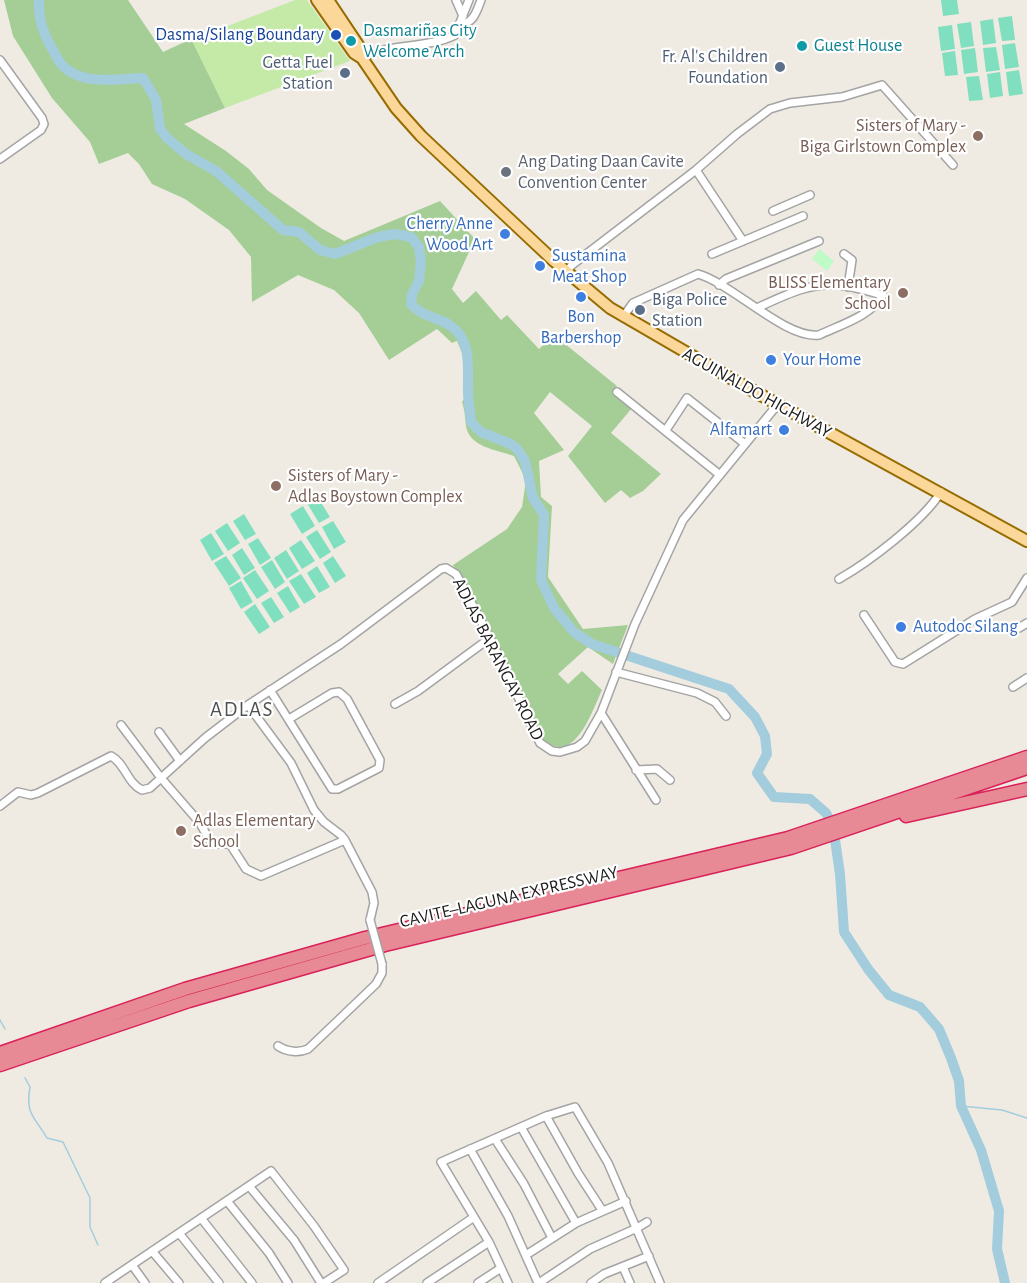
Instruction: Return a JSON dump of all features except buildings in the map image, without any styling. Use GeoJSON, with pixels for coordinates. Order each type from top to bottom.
{"type":"FeatureCollection","features":[{"type":"Feature","properties":{"kind":"highway","name":"CAVITE–LAGUNA EXPRESSWAY"},"geometry":{"type":"LineString","coordinates":[[845,825],[1027,757]]}},
{"type":"Feature","properties":{"kind":"highway","name":"CAVITE–LAGUNA EXPRESSWAY"},"geometry":{"type":"LineString","coordinates":[[0,1065],[189,1001],[385,945],[754,858],[845,825],[1027,768]]}},
{"type":"Feature","properties":{"kind":"highway"},"geometry":{"type":"LineString","coordinates":[[845,825],[1027,789]]}},
{"type":"Feature","properties":{"kind":"highway","name":"CAVITE–LAGUNA EXPRESSWAY"},"geometry":{"type":"LineString","coordinates":[[0,1053],[185,989],[365,938],[750,848],[815,835]]}},
{"type":"Feature","properties":{"kind":"main road","name":"AGUINALDO HIGHWAY"},"geometry":{"type":"LineString","coordinates":[[317,0],[354,53],[362,58]]}},
{"type":"Feature","properties":{"kind":"main road","name":"AGUINALDO HIGHWAY"},"geometry":{"type":"LineString","coordinates":[[328,0],[360,48],[362,58],[384,92],[415,129],[566,272],[623,316],[1027,541]]}},
{"type":"Feature","properties":{"kind":"main road"},"geometry":{"type":"LineString","coordinates":[[1015,534],[1027,531]]}},
{"type":"Feature","properties":{"kind":"street"},"geometry":{"type":"LineString","coordinates":[[456,0],[464,16]]}},
{"type":"Feature","properties":{"kind":"street"},"geometry":{"type":"LineString","coordinates":[[362,58],[455,35],[469,0]]}},
{"type":"Feature","properties":{"kind":"street"},"geometry":{"type":"LineString","coordinates":[[459,24],[468,23],[473,18],[481,0]]}},
{"type":"Feature","properties":{"kind":"street"},"geometry":{"type":"LineString","coordinates":[[0,60],[44,124],[41,129],[0,159]]}},
{"type":"Feature","properties":{"kind":"street"},"geometry":{"type":"LineString","coordinates":[[566,272],[572,264],[696,170],[770,109],[790,103],[842,97],[882,85],[953,165]]}},
{"type":"Feature","properties":{"kind":"street"},"geometry":{"type":"LineString","coordinates":[[696,170],[743,241]]}},
{"type":"Feature","properties":{"kind":"street"},"geometry":{"type":"LineString","coordinates":[[773,211],[810,195]]}},
{"type":"Feature","properties":{"kind":"street"},"geometry":{"type":"LineString","coordinates":[[712,254],[803,216]]}},
{"type":"Feature","properties":{"kind":"street"},"geometry":{"type":"LineString","coordinates":[[719,285],[726,279],[819,241]]}},
{"type":"Feature","properties":{"kind":"street"},"geometry":{"type":"LineString","coordinates":[[844,254],[852,260],[848,286]]}},
{"type":"Feature","properties":{"kind":"street"},"geometry":{"type":"LineString","coordinates":[[623,316],[633,303],[698,274],[767,315],[808,335],[819,335],[870,309],[879,302],[883,295],[848,286],[814,286],[757,308]]}},
{"type":"Feature","properties":{"kind":"street"},"geometry":{"type":"LineString","coordinates":[[617,392],[720,475]]}},
{"type":"Feature","properties":{"kind":"street"},"geometry":{"type":"LineString","coordinates":[[666,430],[687,398],[745,444]]}},
{"type":"Feature","properties":{"kind":"street","name":"ADLAS BARANGAY ROAD"},"geometry":{"type":"LineString","coordinates":[[0,806],[16,793],[31,795],[38,793],[108,757],[114,757],[117,760],[133,785],[142,790],[150,788],[205,738],[248,705],[341,644],[441,569],[446,568],[456,574],[490,638],[540,743],[546,748],[560,752],[577,747],[585,741],[601,712],[625,648],[683,520],[778,404]]}},
{"type":"Feature","properties":{"kind":"street"},"geometry":{"type":"LineString","coordinates":[[839,579],[858,568],[898,537],[926,512],[941,492]]}},
{"type":"Feature","properties":{"kind":"street"},"geometry":{"type":"LineString","coordinates":[[864,615],[895,662],[901,664],[975,619],[1012,602],[1027,578]]}},
{"type":"Feature","properties":{"kind":"street"},"geometry":{"type":"LineString","coordinates":[[1019,590],[1027,594]]}},
{"type":"Feature","properties":{"kind":"street"},"geometry":{"type":"LineString","coordinates":[[1019,628],[1027,623]]}},
{"type":"Feature","properties":{"kind":"street"},"geometry":{"type":"LineString","coordinates":[[395,704],[418,691],[490,638]]}},
{"type":"Feature","properties":{"kind":"street"},"geometry":{"type":"LineString","coordinates":[[618,668],[697,693],[715,702],[726,716]]}},
{"type":"Feature","properties":{"kind":"street"},"geometry":{"type":"LineString","coordinates":[[1012,687],[1027,678]]}},
{"type":"Feature","properties":{"kind":"street"},"geometry":{"type":"LineString","coordinates":[[270,690],[333,790],[379,768],[380,760],[347,699],[339,692],[332,693],[289,719]]}},
{"type":"Feature","properties":{"kind":"street"},"geometry":{"type":"LineString","coordinates":[[248,705],[291,763],[314,810],[345,840],[372,892],[374,903],[370,920],[382,964],[381,977],[376,984],[308,1049],[297,1052],[284,1050],[278,1046]]}},
{"type":"Feature","properties":{"kind":"street"},"geometry":{"type":"LineString","coordinates":[[601,712],[656,800]]}},
{"type":"Feature","properties":{"kind":"street"},"geometry":{"type":"LineString","coordinates":[[121,725],[161,778],[197,819],[211,843],[230,844],[246,869],[261,876],[345,840]]}},
{"type":"Feature","properties":{"kind":"street"},"geometry":{"type":"LineString","coordinates":[[159,732],[180,761]]}},
{"type":"Feature","properties":{"kind":"street"},"geometry":{"type":"LineString","coordinates":[[636,770],[657,769],[670,780]]}},
{"type":"Feature","properties":{"kind":"street"},"geometry":{"type":"LineString","coordinates":[[508,1283],[489,1242],[441,1162],[546,1116],[575,1107],[608,1163],[660,1283]]}},
{"type":"Feature","properties":{"kind":"street"},"geometry":{"type":"LineString","coordinates":[[546,1116],[602,1210]]}},
{"type":"Feature","properties":{"kind":"street"},"geometry":{"type":"LineString","coordinates":[[521,1127],[576,1223]]}},
{"type":"Feature","properties":{"kind":"street"},"geometry":{"type":"LineString","coordinates":[[495,1138],[524,1184],[552,1239]]}},
{"type":"Feature","properties":{"kind":"street"},"geometry":{"type":"LineString","coordinates":[[470,1149],[508,1216],[539,1283],[590,1248],[637,1228],[647,1221]]}},
{"type":"Feature","properties":{"kind":"street"},"geometry":{"type":"LineString","coordinates":[[109,1282],[152,1251],[271,1171],[314,1226],[344,1270],[322,1283],[294,1240],[249,1186]]}},
{"type":"Feature","properties":{"kind":"street"},"geometry":{"type":"LineString","coordinates":[[227,1201],[269,1253],[288,1283]]}},
{"type":"Feature","properties":{"kind":"street"},"geometry":{"type":"LineString","coordinates":[[526,1255],[576,1223],[626,1201]]}},
{"type":"Feature","properties":{"kind":"street"},"geometry":{"type":"LineString","coordinates":[[378,1283],[474,1217]]}},
{"type":"Feature","properties":{"kind":"street"},"geometry":{"type":"LineString","coordinates":[[201,1218],[252,1283]]}},
{"type":"Feature","properties":{"kind":"street"},"geometry":{"type":"LineString","coordinates":[[179,1233],[219,1283]]}},
{"type":"Feature","properties":{"kind":"street"},"geometry":{"type":"LineString","coordinates":[[427,1283],[489,1242]]}},
{"type":"Feature","properties":{"kind":"street"},"geometry":{"type":"LineString","coordinates":[[152,1251],[179,1283]]}},
{"type":"Feature","properties":{"kind":"street"},"geometry":{"type":"LineString","coordinates":[[596,1282],[649,1256]]}},
{"type":"Feature","properties":{"kind":"street"},"geometry":{"type":"LineString","coordinates":[[132,1265],[145,1283]]}},
{"type":"Feature","properties":{"kind":"street"},"geometry":{"type":"LineString","coordinates":[[623,1267],[630,1283]]}},
{"type":"Feature","properties":{"kind":"street"},"geometry":{"type":"LineString","coordinates":[[478,1283],[501,1268]]}},
{"type":"Feature","properties":{"kind":"green space"},"geometry":{"type":"Polygon","coordinates":[[[4,0],[128,0],[163,52],[191,39],[225,108],[184,124],[249,169],[267,190],[321,228],[344,241],[440,201],[475,239],[452,289],[463,303],[476,291],[501,320],[507,315],[539,349],[554,335],[617,386],[612,392],[632,408],[611,433],[661,474],[643,491],[630,498],[621,490],[605,503],[568,456],[592,426],[550,392],[534,413],[564,450],[539,461],[541,497],[552,506],[548,577],[583,629],[628,625],[613,664],[588,647],[558,674],[568,684],[582,671],[602,690],[587,723],[572,742],[563,747],[553,746],[542,738],[509,667],[453,565],[507,529],[522,507],[526,480],[514,456],[485,447],[472,439],[468,433],[462,402],[466,395],[464,358],[457,341],[452,343],[437,329],[389,360],[359,313],[334,290],[298,275],[252,302],[251,257],[229,230],[185,199],[152,184],[139,164],[128,153],[99,164],[90,142],[52,98],[13,36],[4,0]]]}},
{"type":"Feature","properties":{"kind":"green space"},"geometry":{"type":"Polygon","coordinates":[[[295,0],[307,0],[350,61],[225,108],[191,40],[295,0]]]}},
{"type":"Feature","properties":{"kind":"green space"},"geometry":{"type":"Polygon","coordinates":[[[941,0],[957,0],[959,14],[943,16],[941,0]]]}},
{"type":"Feature","properties":{"kind":"green space"},"geometry":{"type":"Polygon","coordinates":[[[1012,16],[1015,40],[1002,41],[998,18],[1012,16]]]}},
{"type":"Feature","properties":{"kind":"green space"},"geometry":{"type":"Polygon","coordinates":[[[993,19],[996,43],[983,45],[980,21],[993,19]]]}},
{"type":"Feature","properties":{"kind":"green space"},"geometry":{"type":"Polygon","coordinates":[[[971,22],[974,46],[961,48],[957,24],[971,22]]]}},
{"type":"Feature","properties":{"kind":"green space"},"geometry":{"type":"Polygon","coordinates":[[[952,25],[955,49],[941,51],[938,27],[952,25]]]}},
{"type":"Feature","properties":{"kind":"green space"},"geometry":{"type":"Polygon","coordinates":[[[1015,43],[1019,67],[1005,69],[1002,45],[1015,43]]]}},
{"type":"Feature","properties":{"kind":"green space"},"geometry":{"type":"Polygon","coordinates":[[[996,47],[1000,70],[986,72],[983,48],[996,47]]]}},
{"type":"Feature","properties":{"kind":"green space"},"geometry":{"type":"Polygon","coordinates":[[[975,48],[978,72],[964,74],[961,50],[975,48]]]}},
{"type":"Feature","properties":{"kind":"green space"},"geometry":{"type":"Polygon","coordinates":[[[955,51],[958,75],[945,76],[942,53],[955,51]]]}},
{"type":"Feature","properties":{"kind":"green space"},"geometry":{"type":"Polygon","coordinates":[[[1019,70],[1023,94],[1009,96],[1006,72],[1019,70]]]}},
{"type":"Feature","properties":{"kind":"green space"},"geometry":{"type":"Polygon","coordinates":[[[1000,72],[1003,96],[990,98],[987,74],[1000,72]]]}},
{"type":"Feature","properties":{"kind":"green space"},"geometry":{"type":"Polygon","coordinates":[[[979,76],[983,100],[969,101],[966,77],[979,76]]]}},
{"type":"Feature","properties":{"kind":"green space"},"geometry":{"type":"Polygon","coordinates":[[[819,249],[834,261],[827,271],[812,259],[819,249]]]}},
{"type":"Feature","properties":{"kind":"green space"},"geometry":{"type":"Polygon","coordinates":[[[317,496],[330,517],[319,523],[307,503],[317,496]]]}},
{"type":"Feature","properties":{"kind":"green space"},"geometry":{"type":"Polygon","coordinates":[[[303,506],[315,526],[302,534],[290,514],[303,506]]]}},
{"type":"Feature","properties":{"kind":"green space"},"geometry":{"type":"Polygon","coordinates":[[[244,514],[256,534],[245,540],[233,521],[244,514]]]}},
{"type":"Feature","properties":{"kind":"green space"},"geometry":{"type":"Polygon","coordinates":[[[333,521],[346,542],[334,549],[322,527],[333,521]]]}},
{"type":"Feature","properties":{"kind":"green space"},"geometry":{"type":"Polygon","coordinates":[[[227,523],[240,543],[228,551],[215,531],[227,523]]]}},
{"type":"Feature","properties":{"kind":"green space"},"geometry":{"type":"Polygon","coordinates":[[[317,530],[331,552],[320,559],[306,537],[317,530]]]}},
{"type":"Feature","properties":{"kind":"green space"},"geometry":{"type":"Polygon","coordinates":[[[211,533],[224,554],[212,561],[200,540],[211,533]]]}},
{"type":"Feature","properties":{"kind":"green space"},"geometry":{"type":"Polygon","coordinates":[[[258,538],[271,558],[260,565],[248,544],[258,538]]]}},
{"type":"Feature","properties":{"kind":"green space"},"geometry":{"type":"Polygon","coordinates":[[[301,540],[315,561],[302,569],[289,548],[301,540]]]}},
{"type":"Feature","properties":{"kind":"green space"},"geometry":{"type":"Polygon","coordinates":[[[242,548],[255,568],[244,575],[232,555],[242,548]]]}},
{"type":"Feature","properties":{"kind":"green space"},"geometry":{"type":"Polygon","coordinates":[[[286,550],[299,571],[287,579],[274,558],[286,550]]]}},
{"type":"Feature","properties":{"kind":"green space"},"geometry":{"type":"Polygon","coordinates":[[[226,556],[241,578],[229,586],[214,563],[226,556]]]}},
{"type":"Feature","properties":{"kind":"green space"},"geometry":{"type":"Polygon","coordinates":[[[333,556],[346,576],[335,583],[323,563],[333,556]]]}},
{"type":"Feature","properties":{"kind":"green space"},"geometry":{"type":"Polygon","coordinates":[[[272,560],[285,582],[275,589],[261,567],[272,560]]]}},
{"type":"Feature","properties":{"kind":"green space"},"geometry":{"type":"Polygon","coordinates":[[[317,566],[330,587],[319,593],[307,573],[317,566]]]}},
{"type":"Feature","properties":{"kind":"green space"},"geometry":{"type":"Polygon","coordinates":[[[255,570],[269,591],[257,599],[243,578],[255,570]]]}},
{"type":"Feature","properties":{"kind":"green space"},"geometry":{"type":"Polygon","coordinates":[[[301,574],[316,597],[304,604],[289,581],[301,574]]]}},
{"type":"Feature","properties":{"kind":"green space"},"geometry":{"type":"Polygon","coordinates":[[[241,581],[253,602],[241,609],[229,588],[241,581]]]}},
{"type":"Feature","properties":{"kind":"green space"},"geometry":{"type":"Polygon","coordinates":[[[288,586],[300,607],[290,613],[277,593],[288,586]]]}},
{"type":"Feature","properties":{"kind":"green space"},"geometry":{"type":"Polygon","coordinates":[[[271,597],[284,617],[274,623],[261,603],[271,597]]]}},
{"type":"Feature","properties":{"kind":"green space"},"geometry":{"type":"Polygon","coordinates":[[[255,604],[270,627],[259,634],[244,612],[255,604]]]}},
{"type":"Feature","properties":{"kind":"waterway"},"geometry":{"type":"LineString","coordinates":[[39,0],[43,29],[62,65],[70,72],[89,79],[143,78],[156,100],[160,129],[167,138],[186,154],[216,171],[283,230],[299,232],[320,250],[335,254],[378,237],[395,234],[411,237],[419,247],[421,262],[419,281],[412,294],[411,304],[420,312],[446,323],[458,332],[466,348],[471,422],[481,432],[511,444],[525,461],[533,498],[544,515],[541,580],[554,608],[574,632],[592,644],[729,689],[755,717],[765,736],[767,754],[757,773],[774,797],[810,799],[826,813],[833,826],[840,874],[844,932],[868,969],[889,995],[920,1007],[939,1029],[951,1058],[959,1081],[961,1106],[981,1150],[999,1211],[997,1249],[1005,1283]]}},
{"type":"Feature","properties":{"kind":"waterway"},"geometry":{"type":"LineString","coordinates":[[0,1020],[5,1029]]}},
{"type":"Feature","properties":{"kind":"waterway"},"geometry":{"type":"LineString","coordinates":[[25,1078],[30,1087],[29,1104],[32,1115],[47,1138],[63,1142],[90,1198],[90,1227],[98,1245]]}},
{"type":"Feature","properties":{"kind":"waterway"},"geometry":{"type":"LineString","coordinates":[[961,1106],[1002,1110],[1027,1118]]}},
{"type":"Feature","properties":{"kind":"place","name":"Dasma/Silang Boundary"},"geometry":{"type":"Point","coordinates":[336,35]}},
{"type":"Feature","properties":{"kind":"place","name":"Dasmariñas City Welcome Arch"},"geometry":{"type":"Point","coordinates":[351,41]}},
{"type":"Feature","properties":{"kind":"place","name":"Guest House"},"geometry":{"type":"Point","coordinates":[802,46]}},
{"type":"Feature","properties":{"kind":"place","name":"Fr. Al's Children Foundation"},"geometry":{"type":"Point","coordinates":[780,67]}},
{"type":"Feature","properties":{"kind":"place","name":"Getta Fuel Station"},"geometry":{"type":"Point","coordinates":[345,73]}},
{"type":"Feature","properties":{"kind":"place","name":"Sisters of Mary - Biga Girlstown Complex"},"geometry":{"type":"Point","coordinates":[978,136]}},
{"type":"Feature","properties":{"kind":"place","name":"Ang Dating Daan Cavite Convention Center"},"geometry":{"type":"Point","coordinates":[506,172]}},
{"type":"Feature","properties":{"kind":"place","name":"Cherry Anne Wood Art"},"geometry":{"type":"Point","coordinates":[505,234]}},
{"type":"Feature","properties":{"kind":"place","name":"Sustamina Meat Shop"},"geometry":{"type":"Point","coordinates":[540,266]}},
{"type":"Feature","properties":{"kind":"place","name":"BLISS Elementary School"},"geometry":{"type":"Point","coordinates":[903,293]}},
{"type":"Feature","properties":{"kind":"place","name":"Bon Barbershop"},"geometry":{"type":"Point","coordinates":[581,297]}},
{"type":"Feature","properties":{"kind":"place","name":"Biga Police Station"},"geometry":{"type":"Point","coordinates":[640,310]}},
{"type":"Feature","properties":{"kind":"place","name":"Your Home"},"geometry":{"type":"Point","coordinates":[771,360]}},
{"type":"Feature","properties":{"kind":"place","name":"Alfamart"},"geometry":{"type":"Point","coordinates":[784,430]}},
{"type":"Feature","properties":{"kind":"place","name":"Sisters of Mary - Adlas Boystown Complex"},"geometry":{"type":"Point","coordinates":[276,486]}},
{"type":"Feature","properties":{"kind":"place","name":"Autodoc Silang"},"geometry":{"type":"Point","coordinates":[901,627]}},
{"type":"Feature","properties":{"kind":"place","name":"Adlas Elementary School"},"geometry":{"type":"Point","coordinates":[181,831]}},
{"type":"Feature","properties":{"kind":"district","name":"ADLAS"},"geometry":{"type":"Point","coordinates":[242,710]}}]}
